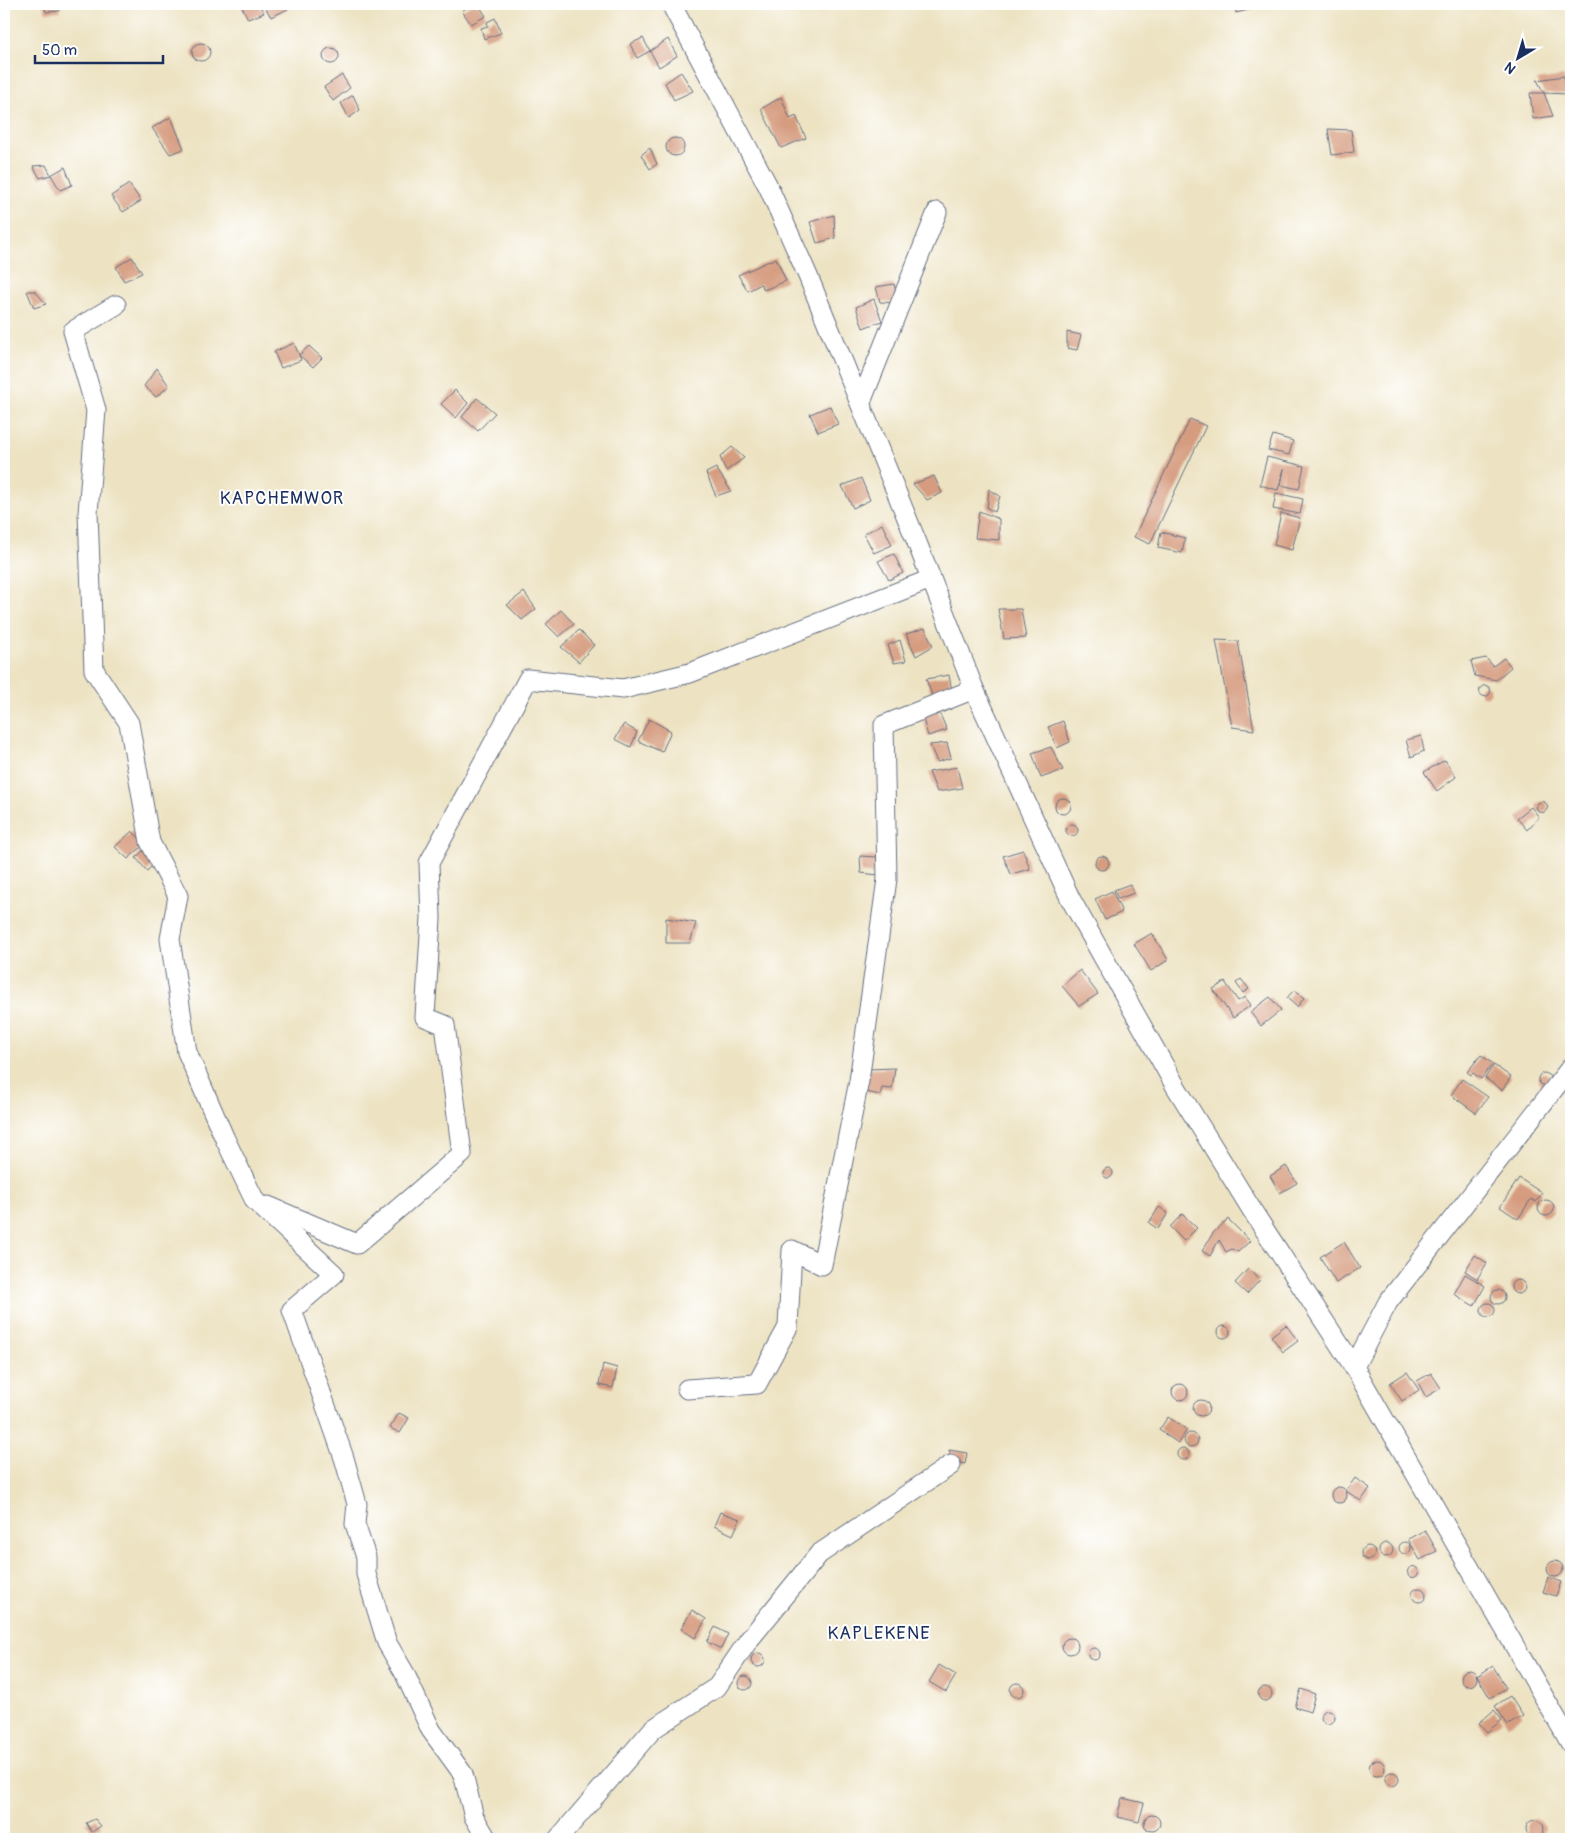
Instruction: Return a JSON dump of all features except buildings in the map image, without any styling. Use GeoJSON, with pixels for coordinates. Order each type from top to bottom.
{"type":"FeatureCollection","features":[{"type":"Feature","properties":{"kind":"street"},"geometry":{"type":"LineString","coordinates":[[671,4],[768,186],[861,402],[974,689],[1070,898],[1105,964],[1176,1087],[1250,1207],[1354,1368],[1571,1744]]}},
{"type":"Feature","properties":{"kind":"street"},"geometry":{"type":"LineString","coordinates":[[861,402],[938,212]]}},
{"type":"Feature","properties":{"kind":"street"},"geometry":{"type":"LineString","coordinates":[[116,305],[73,331],[96,410],[88,513],[94,670],[129,723],[150,842],[178,896],[170,939],[187,1052],[255,1201],[334,1274],[292,1310],[344,1458],[357,1504],[355,1524],[366,1557],[366,1574],[387,1644],[404,1672],[431,1730],[463,1774],[474,1817],[487,1839]]}},
{"type":"Feature","properties":{"kind":"street"},"geometry":{"type":"LineString","coordinates":[[255,1201],[356,1244],[462,1154],[446,1025],[425,1017],[431,918],[430,863],[528,678],[623,689],[690,674],[931,579]]}},
{"type":"Feature","properties":{"kind":"street"},"geometry":{"type":"LineString","coordinates":[[686,1389],[757,1384],[788,1327],[792,1250],[822,1265],[859,1081],[887,879],[884,725],[974,689]]}},
{"type":"Feature","properties":{"kind":"street"},"geometry":{"type":"LineString","coordinates":[[1354,1368],[1388,1302],[1571,1068]]}},
{"type":"Feature","properties":{"kind":"street"},"geometry":{"type":"LineString","coordinates":[[558,1839],[653,1729],[718,1687],[748,1641],[819,1554],[951,1465]]}},
{"type":"Feature","properties":{"kind":"district","name":"KAPCHEMWOR"},"geometry":{"type":"Point","coordinates":[282,498]}},
{"type":"Feature","properties":{"kind":"district","name":"KAPLEKENE"},"geometry":{"type":"Point","coordinates":[879,1633]}}]}
